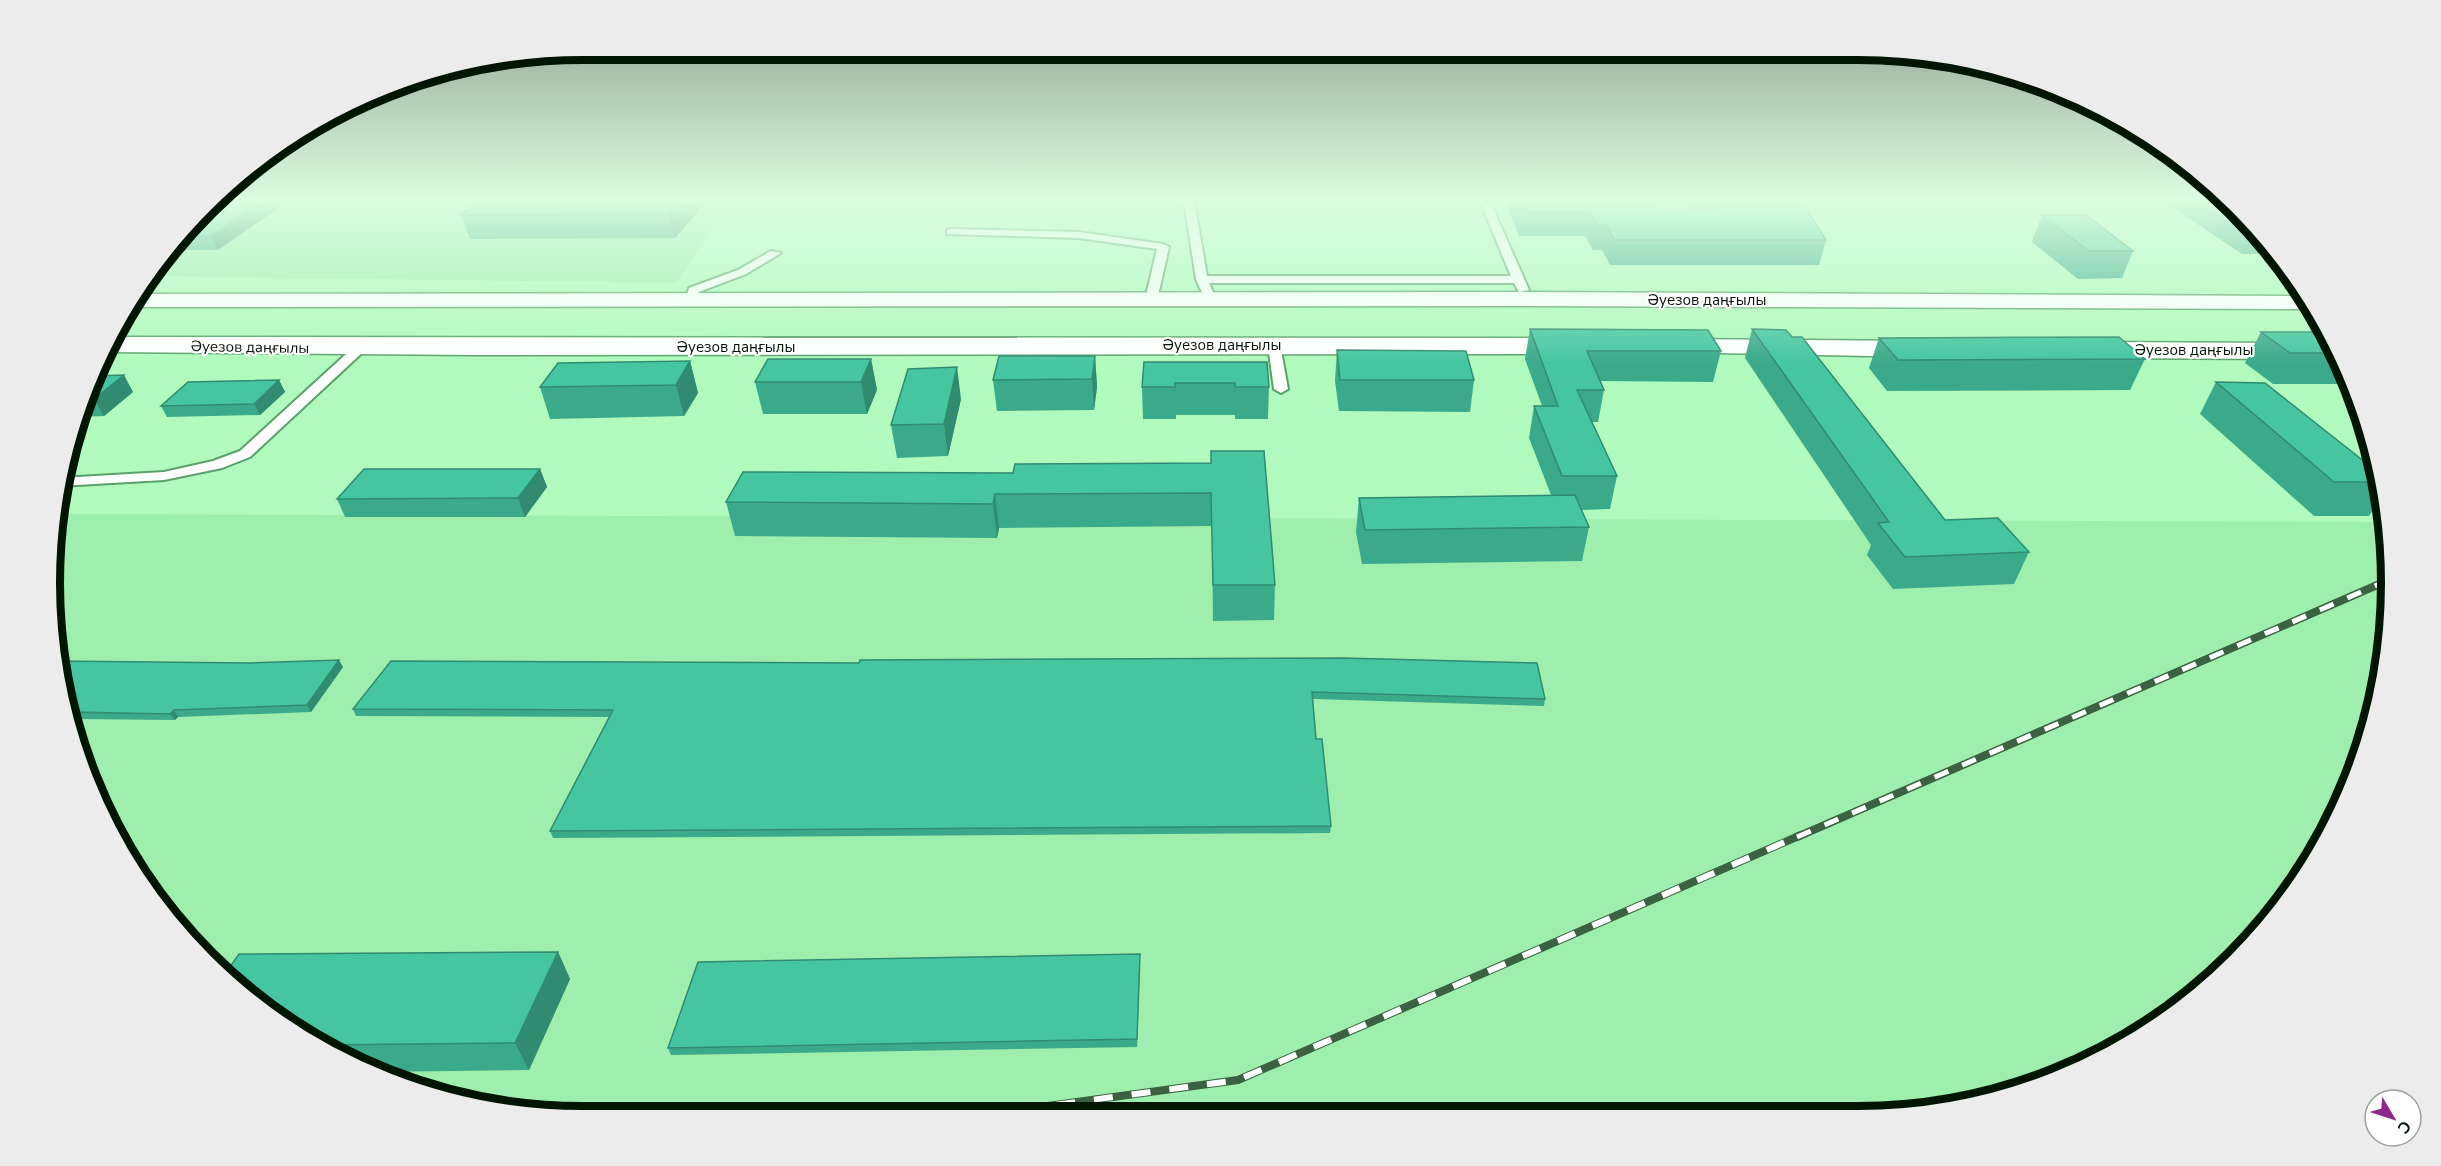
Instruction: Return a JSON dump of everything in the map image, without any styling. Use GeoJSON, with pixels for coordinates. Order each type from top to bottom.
{"type":"FeatureCollection","features":[{"type":"Feature","properties":{"kind":"main road","name":"Әуезов даңғылы"},"geometry":{"type":"LineString","coordinates":[[143,301],[1151,300],[1206,289],[1523,290],[2299,303]]}},
{"type":"Feature","properties":{"kind":"main road","name":"Әуезов даңғылы"},"geometry":{"type":"LineString","coordinates":[[118,345],[360,348],[1274,345],[1596,347]]}},
{"type":"Feature","properties":{"kind":"main road"},"geometry":{"type":"LineString","coordinates":[[1644,347],[1942,349]]}},
{"type":"Feature","properties":{"kind":"main road","name":"Әуезов даңғылы"},"geometry":{"type":"LineString","coordinates":[[2062,350],[2324,351]]}},
{"type":"Feature","properties":{"kind":"lane"},"geometry":{"type":"LineString","coordinates":[[691,301],[693,290],[742,272],[771,255]]}},
{"type":"Feature","properties":{"kind":"lane"},"geometry":{"type":"LineString","coordinates":[[1151,300],[1161,255]]}},
{"type":"Feature","properties":{"kind":"lane"},"geometry":{"type":"LineString","coordinates":[[1200,255],[1206,289]]}},
{"type":"Feature","properties":{"kind":"lane"},"geometry":{"type":"LineString","coordinates":[[1508,255],[1523,290]]}},
{"type":"Feature","properties":{"kind":"lane"},"geometry":{"type":"LineString","coordinates":[[1274,345],[1281,389]]}},
{"type":"Feature","properties":{"kind":"lane"},"geometry":{"type":"LineString","coordinates":[[70,481],[164,476],[217,465],[244,454],[360,348]]}},
{"type":"Feature","properties":{"kind":"shaded area"},"geometry":{"type":"Polygon","coordinates":[[[176,255],[695,255],[676,283],[160,276],[176,255]]]}},
{"type":"Feature","properties":{"kind":"shaded area"},"geometry":{"type":"Polygon","coordinates":[[[64,514],[2378,522],[2381,583],[2380,617],[2371,685],[2353,751],[2341,783],[2327,814],[2293,874],[2251,928],[2203,976],[2149,1018],[2089,1052],[2058,1066],[1993,1088],[1926,1102],[1858,1106],[549,1105],[515,1102],[448,1088],[383,1066],[352,1052],[292,1018],[265,998],[213,953],[190,928],[148,874],[130,844],[100,783],[88,751],[70,685],[64,651],[60,583],[64,514]]]}},
{"type":"Feature","properties":{"kind":"building"},"geometry":{"type":"Polygon","coordinates":[[[1530,329],[1708,330],[1721,351],[1587,351],[1604,390],[1577,390],[1617,476],[1562,476],[1534,406],[1558,406],[1530,329]]]}},
{"type":"Feature","properties":{"kind":"building"},"geometry":{"type":"Polygon","coordinates":[[[1752,329],[1786,330],[1792,337],[1802,337],[1945,520],[1998,518],[2029,552],[1905,557],[1878,523],[1889,522],[1752,329]]]}},
{"type":"Feature","properties":{"kind":"building"},"geometry":{"type":"Polygon","coordinates":[[[2261,332],[2316,332],[2327,353],[2290,353],[2261,332]]]}},
{"type":"Feature","properties":{"kind":"building"},"geometry":{"type":"Polygon","coordinates":[[[2119,337],[2145,359],[1898,360],[1879,338],[2119,337]]]}},
{"type":"Feature","properties":{"kind":"building"},"geometry":{"type":"Polygon","coordinates":[[[1337,350],[1466,351],[1474,380],[1340,380],[1337,350]]]}},
{"type":"Feature","properties":{"kind":"building"},"geometry":{"type":"Polygon","coordinates":[[[999,356],[1095,356],[1092,379],[993,380],[999,356]]]}},
{"type":"Feature","properties":{"kind":"building"},"geometry":{"type":"Polygon","coordinates":[[[768,359],[871,359],[861,382],[755,382],[768,359]]]}},
{"type":"Feature","properties":{"kind":"building"},"geometry":{"type":"Polygon","coordinates":[[[690,361],[676,385],[540,387],[558,363],[690,361]]]}},
{"type":"Feature","properties":{"kind":"building"},"geometry":{"type":"Polygon","coordinates":[[[1144,362],[1267,362],[1269,387],[1235,387],[1235,383],[1175,383],[1175,387],[1142,387],[1144,362]]]}},
{"type":"Feature","properties":{"kind":"building"},"geometry":{"type":"Polygon","coordinates":[[[957,367],[944,424],[891,425],[908,369],[957,367]]]}},
{"type":"Feature","properties":{"kind":"building"},"geometry":{"type":"Polygon","coordinates":[[[124,375],[94,399],[100,383],[103,376],[124,375]]]}},
{"type":"Feature","properties":{"kind":"building"},"geometry":{"type":"Polygon","coordinates":[[[279,380],[254,404],[161,406],[188,382],[279,380]]]}},
{"type":"Feature","properties":{"kind":"building"},"geometry":{"type":"Polygon","coordinates":[[[2216,382],[2265,383],[2367,464],[2371,482],[2334,482],[2216,382]]]}},
{"type":"Feature","properties":{"kind":"building"},"geometry":{"type":"Polygon","coordinates":[[[1211,451],[1264,451],[1275,585],[1213,585],[1211,493],[995,494],[993,504],[726,502],[743,472],[1013,473],[1015,464],[1211,463],[1211,451]]]}},
{"type":"Feature","properties":{"kind":"building"},"geometry":{"type":"Polygon","coordinates":[[[364,469],[540,469],[518,498],[337,499],[364,469]]]}},
{"type":"Feature","properties":{"kind":"building"},"geometry":{"type":"Polygon","coordinates":[[[1575,495],[1589,527],[1365,530],[1359,498],[1575,495]]]}},
{"type":"Feature","properties":{"kind":"building"},"geometry":{"type":"Polygon","coordinates":[[[1343,658],[1537,663],[1545,699],[1312,692],[1316,739],[1322,739],[1331,826],[550,831],[613,710],[353,709],[391,661],[859,663],[860,660],[1343,658]]]}},
{"type":"Feature","properties":{"kind":"building"},"geometry":{"type":"Polygon","coordinates":[[[339,660],[307,705],[174,710],[170,714],[77,712],[66,661],[250,663],[339,660]]]}},
{"type":"Feature","properties":{"kind":"building"},"geometry":{"type":"Polygon","coordinates":[[[558,952],[515,1043],[338,1045],[292,1018],[238,976],[229,968],[239,954],[558,952]]]}},
{"type":"Feature","properties":{"kind":"building"},"geometry":{"type":"Polygon","coordinates":[[[1140,954],[1137,1039],[668,1048],[698,962],[1140,954]]]}},
{"type":"Feature","properties":{"kind":"railway"},"geometry":{"type":"LineString","coordinates":[[1797,837],[2381,583]]}},
{"type":"Feature","properties":{"kind":"railway"},"geometry":{"type":"LineString","coordinates":[[1047,1106],[1238,1080],[1801,835]]}}]}
